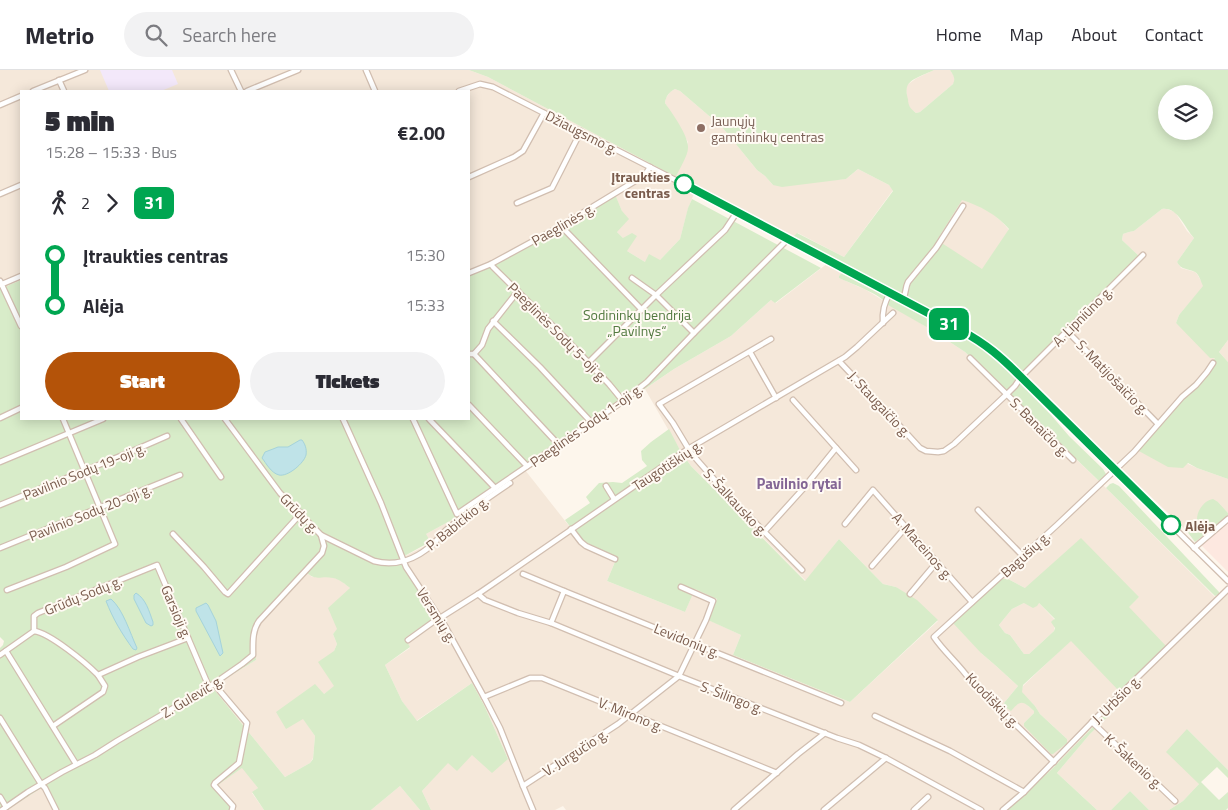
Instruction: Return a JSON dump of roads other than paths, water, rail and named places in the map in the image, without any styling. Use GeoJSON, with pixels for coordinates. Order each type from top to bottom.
{"type":"FeatureCollection","features":[{"type":"Feature","properties":{"kind":"street"},"geometry":{"type":"LineString","coordinates":[[35,90],[85,70]]}},
{"type":"Feature","properties":{"kind":"street"},"geometry":{"type":"LineString","coordinates":[[231,70],[241,90]]}},
{"type":"Feature","properties":{"kind":"street"},"geometry":{"type":"LineString","coordinates":[[249,90],[298,70]]}},
{"type":"Feature","properties":{"kind":"street"},"geometry":{"type":"LineString","coordinates":[[366,70],[375,90]]}},
{"type":"Feature","properties":{"kind":"street"},"geometry":{"type":"LineString","coordinates":[[59,80],[64,90]]}},
{"type":"Feature","properties":{"kind":"street","name":"Džiaugsmo g."},"geometry":{"type":"LineString","coordinates":[[462,90],[480,84],[493,87],[737,212],[986,345],[1000,356],[1228,581]]}},
{"type":"Feature","properties":{"kind":"street"},"geometry":{"type":"LineString","coordinates":[[0,105],[20,96]]}},
{"type":"Feature","properties":{"kind":"street"},"geometry":{"type":"LineString","coordinates":[[470,177],[523,151],[544,112]]}},
{"type":"Feature","properties":{"kind":"street"},"geometry":{"type":"LineString","coordinates":[[518,203],[552,188],[581,131]]}},
{"type":"Feature","properties":{"kind":"street","name":"Paeglinės g."},"geometry":{"type":"LineString","coordinates":[[470,273],[491,264],[561,226],[645,175],[650,167]]}},
{"type":"Feature","properties":{"kind":"street"},"geometry":{"type":"LineString","coordinates":[[0,194],[20,185]]}},
{"type":"Feature","properties":{"kind":"street"},"geometry":{"type":"LineString","coordinates":[[903,300],[908,282],[936,248],[963,206]]}},
{"type":"Feature","properties":{"kind":"street"},"geometry":{"type":"LineString","coordinates":[[588,363],[725,230],[737,212]]}},
{"type":"Feature","properties":{"kind":"street"},"geometry":{"type":"LineString","coordinates":[[561,226],[642,310]]}},
{"type":"Feature","properties":{"kind":"street","name":"Paeglinės Sodų 1-oji g."},"geometry":{"type":"LineString","coordinates":[[413,420],[457,514],[623,401],[647,382],[788,239]]}},
{"type":"Feature","properties":{"kind":"street","name":"A. Lipniūno g."},"geometry":{"type":"LineString","coordinates":[[1021,377],[1143,255]]}},
{"type":"Feature","properties":{"kind":"street","name":"Paeglinės Sodų 5-oji g."},"geometry":{"type":"LineString","coordinates":[[491,264],[564,337],[623,401]]}},
{"type":"Feature","properties":{"kind":"street"},"geometry":{"type":"LineString","coordinates":[[20,276],[1,283],[20,324]]}},
{"type":"Feature","properties":{"kind":"street"},"geometry":{"type":"LineString","coordinates":[[632,278],[656,295],[694,333]]}},
{"type":"Feature","properties":{"kind":"street"},"geometry":{"type":"LineString","coordinates":[[518,291],[493,321],[485,334],[482,345],[471,354],[558,444]]}},
{"type":"Feature","properties":{"kind":"street"},"geometry":{"type":"LineString","coordinates":[[883,323],[884,303],[890,293]]}},
{"type":"Feature","properties":{"kind":"street","name":"Taugotiškių g."},"geometry":{"type":"LineString","coordinates":[[408,640],[688,449],[839,361],[857,348],[893,313]]}},
{"type":"Feature","properties":{"kind":"street"},"geometry":{"type":"LineString","coordinates":[[493,321],[546,373],[591,422]]}},
{"type":"Feature","properties":{"kind":"street","name":"S. Matijošaičio g."},"geometry":{"type":"LineString","coordinates":[[1067,331],[1158,424]]}},
{"type":"Feature","properties":{"kind":"street"},"geometry":{"type":"LineString","coordinates":[[771,339],[750,352],[776,398]]}},
{"type":"Feature","properties":{"kind":"street","name":"S. Šalkausko g."},"geometry":{"type":"LineString","coordinates":[[750,352],[659,404],[688,449],[727,494],[802,570]]}},
{"type":"Feature","properties":{"kind":"street"},"geometry":{"type":"LineString","coordinates":[[970,358],[1007,394]]}},
{"type":"Feature","properties":{"kind":"street","name":"J. Staugaičio g."},"geometry":{"type":"LineString","coordinates":[[839,361],[920,448]]}},
{"type":"Feature","properties":{"kind":"street","name":"Bagušių g."},"geometry":{"type":"LineString","coordinates":[[934,637],[1116,470],[1207,372],[1213,363]]}},
{"type":"Feature","properties":{"kind":"street","name":"S. Banaičio g."},"geometry":{"type":"LineString","coordinates":[[920,448],[930,452],[944,451],[954,444],[1007,394],[1021,377]]}},
{"type":"Feature","properties":{"kind":"street","name":"S. Banaičio g."},"geometry":{"type":"LineString","coordinates":[[1007,394],[1073,460]]}},
{"type":"Feature","properties":{"kind":"street"},"geometry":{"type":"LineString","coordinates":[[793,400],[856,470]]}},
{"type":"Feature","properties":{"kind":"street"},"geometry":{"type":"LineString","coordinates":[[470,406],[527,466]]}},
{"type":"Feature","properties":{"kind":"street"},"geometry":{"type":"LineString","coordinates":[[0,418],[20,408]]}},
{"type":"Feature","properties":{"kind":"street"},"geometry":{"type":"LineString","coordinates":[[7,590],[66,567],[115,544],[63,420]]}},
{"type":"Feature","properties":{"kind":"street"},"geometry":{"type":"LineString","coordinates":[[0,462],[101,420]]}},
{"type":"Feature","properties":{"kind":"street"},"geometry":{"type":"LineString","coordinates":[[182,420],[221,477]]}},
{"type":"Feature","properties":{"kind":"street","name":"Grūdų g."},"geometry":{"type":"LineString","coordinates":[[227,420],[280,493],[321,535],[380,563],[404,562]]}},
{"type":"Feature","properties":{"kind":"street","name":"Versmių g."},"geometry":{"type":"LineString","coordinates":[[344,420],[404,562],[440,618],[484,697],[500,728],[534,810]]}},
{"type":"Feature","properties":{"kind":"street"},"geometry":{"type":"LineString","coordinates":[[431,420],[495,488]]}},
{"type":"Feature","properties":{"kind":"street","name":"Pavilnio Sodų 19-oji g."},"geometry":{"type":"LineString","coordinates":[[0,505],[167,436]]}},
{"type":"Feature","properties":{"kind":"street"},"geometry":{"type":"LineString","coordinates":[[764,532],[802,490],[836,448]]}},
{"type":"Feature","properties":{"kind":"street","name":"Pavilnio Sodų 20-oji g."},"geometry":{"type":"LineString","coordinates":[[0,548],[180,475]]}},
{"type":"Feature","properties":{"kind":"street","name":"P. Babickio g."},"geometry":{"type":"LineString","coordinates":[[404,562],[430,547],[449,527],[510,483]]}},
{"type":"Feature","properties":{"kind":"street"},"geometry":{"type":"LineString","coordinates":[[606,486],[614,499]]}},
{"type":"Feature","properties":{"kind":"street","name":"A. Maceinos g."},"geometry":{"type":"LineString","coordinates":[[845,524],[873,490],[972,602]]}},
{"type":"Feature","properties":{"kind":"street"},"geometry":{"type":"LineString","coordinates":[[978,510],[1023,556]]}},
{"type":"Feature","properties":{"kind":"street"},"geometry":{"type":"LineString","coordinates":[[173,534],[228,594],[295,520],[300,512]]}},
{"type":"Feature","properties":{"kind":"street"},"geometry":{"type":"LineString","coordinates":[[1194,548],[1228,519]]}},
{"type":"Feature","properties":{"kind":"street"},"geometry":{"type":"LineString","coordinates":[[872,566],[906,527]]}},
{"type":"Feature","properties":{"kind":"street"},"geometry":{"type":"LineString","coordinates":[[571,529],[586,546],[615,559]]}},
{"type":"Feature","properties":{"kind":"street","name":"Z. Gulevič g."},"geometry":{"type":"LineString","coordinates":[[4,808],[41,784],[95,755],[214,684],[242,664],[252,655],[253,632],[259,621],[322,553],[324,546],[321,535]]}},
{"type":"Feature","properties":{"kind":"street"},"geometry":{"type":"LineString","coordinates":[[910,594],[936,562]]}},
{"type":"Feature","properties":{"kind":"street","name":"Garsioji g."},"geometry":{"type":"LineString","coordinates":[[129,576],[157,565],[209,687]]}},
{"type":"Feature","properties":{"kind":"street","name":"Levidonių g."},"geometry":{"type":"LineString","coordinates":[[523,574],[841,703]]}},
{"type":"Feature","properties":{"kind":"street","name":"Grūdų Sodų g."},"geometry":{"type":"LineString","coordinates":[[0,655],[34,631],[34,616],[38,612],[129,576]]}},
{"type":"Feature","properties":{"kind":"street","name":"V. Jurgučio g."},"geometry":{"type":"LineString","coordinates":[[523,786],[618,724],[679,676],[713,601],[681,587]]}},
{"type":"Feature","properties":{"kind":"street","name":"J. Urbšio g."},"geometry":{"type":"LineString","coordinates":[[1003,810],[1024,792],[1228,588]]}},
{"type":"Feature","properties":{"kind":"street"},"geometry":{"type":"LineString","coordinates":[[551,623],[564,591]]}},
{"type":"Feature","properties":{"kind":"street","name":"S. Šilingo g."},"geometry":{"type":"LineString","coordinates":[[478,594],[482,598],[518,613],[551,623],[679,676],[859,745],[981,810]]}},
{"type":"Feature","properties":{"kind":"street"},"geometry":{"type":"LineString","coordinates":[[34,631],[46,635],[85,662],[98,675],[105,686],[103,692],[53,726]]}},
{"type":"Feature","properties":{"kind":"street","name":"Kuodiškių g."},"geometry":{"type":"LineString","coordinates":[[934,637],[962,668],[970,680],[1054,762]]}},
{"type":"Feature","properties":{"kind":"street"},"geometry":{"type":"LineString","coordinates":[[98,675],[188,638]]}},
{"type":"Feature","properties":{"kind":"street"},"geometry":{"type":"LineString","coordinates":[[6,651],[76,764]]}},
{"type":"Feature","properties":{"kind":"street","name":"V. Mirono g."},"geometry":{"type":"LineString","coordinates":[[484,697],[530,678],[536,677],[548,680],[777,773]]}},
{"type":"Feature","properties":{"kind":"street"},"geometry":{"type":"LineString","coordinates":[[214,684],[247,723],[239,763],[214,785],[233,806],[232,810]]}},
{"type":"Feature","properties":{"kind":"street"},"geometry":{"type":"LineString","coordinates":[[875,716],[950,752],[1024,792]]}},
{"type":"Feature","properties":{"kind":"street"},"geometry":{"type":"LineString","coordinates":[[0,718],[45,788],[56,810]]}},
{"type":"Feature","properties":{"kind":"street","name":"K. Šakenio g."},"geometry":{"type":"LineString","coordinates":[[1092,722],[1175,800]]}},
{"type":"Feature","properties":{"kind":"street"},"geometry":{"type":"LineString","coordinates":[[734,810],[825,733]]}},
{"type":"Feature","properties":{"kind":"street"},"geometry":{"type":"LineString","coordinates":[[824,810],[886,758]]}},
{"type":"Feature","properties":{"kind":"street"},"geometry":{"type":"LineString","coordinates":[[0,797],[4,808]]}},
{"type":"Feature","properties":{"kind":"street"},"geometry":{"type":"LineString","coordinates":[[914,810],[928,797]]}},
{"type":"Feature","properties":{"kind":"water"},"geometry":{"type":"Polygon","coordinates":[[[300,440],[305,445],[305,458],[287,474],[276,474],[262,458],[265,452],[278,447],[288,447],[300,440]]]}},
{"type":"Feature","properties":{"kind":"water"},"geometry":{"type":"Polygon","coordinates":[[[136,593],[147,606],[153,622],[151,626],[146,623],[134,599],[136,593]]]}},
{"type":"Feature","properties":{"kind":"water"},"geometry":{"type":"Polygon","coordinates":[[[111,599],[123,615],[137,648],[136,650],[133,649],[125,638],[112,614],[106,601],[111,599]]]}},
{"type":"Feature","properties":{"kind":"water"},"geometry":{"type":"Polygon","coordinates":[[[206,603],[216,621],[223,653],[220,656],[196,611],[196,608],[206,603]]]}},
{"type":"Feature","properties":{"kind":"place","name":"Jaunųjų gamtininkų centras"},"geometry":{"type":"Point","coordinates":[701,128]}},
{"type":"Feature","properties":{"kind":"place","name":"Įtraukties centras"},"geometry":{"type":"Point","coordinates":[684,184]}},
{"type":"Feature","properties":{"kind":"place","name":"Alėja"},"geometry":{"type":"Point","coordinates":[1171,525]}},
{"type":"Feature","properties":{"kind":"district","name":"Pavilnio rytai"},"geometry":{"type":"Point","coordinates":[799,483]}},
{"type":"Feature","properties":{"kind":"park label","name":"Sodininkų bendrija „Pavilnys“"},"geometry":{"type":"Point","coordinates":[637,322]}}]}
